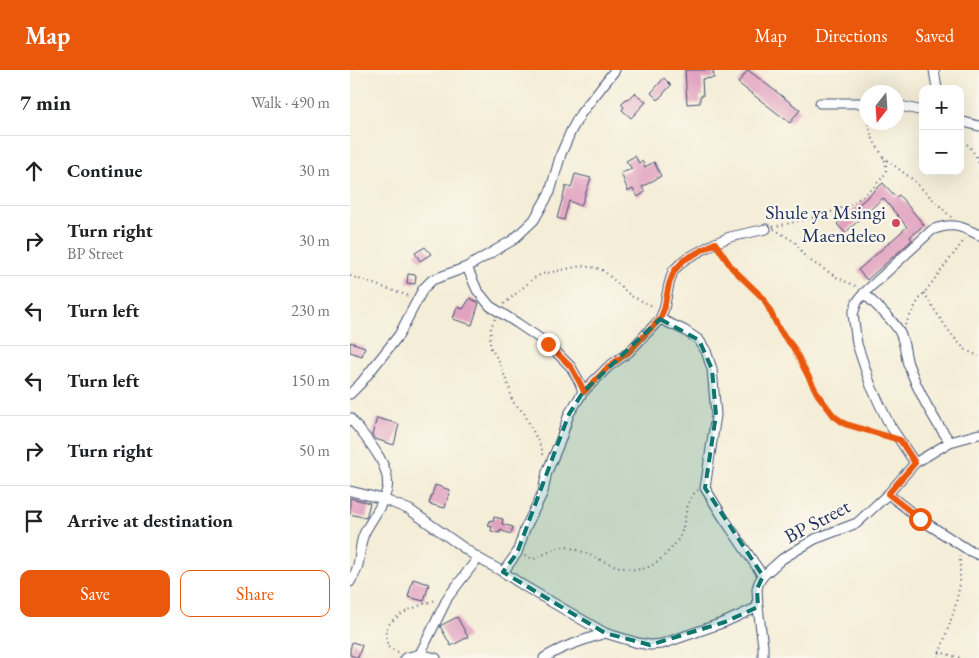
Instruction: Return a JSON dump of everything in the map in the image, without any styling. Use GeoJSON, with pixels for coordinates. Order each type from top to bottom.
{"type":"FeatureCollection","features":[{"type":"Feature","properties":{"kind":"street"},"geometry":{"type":"LineString","coordinates":[[350,394],[399,335],[424,289],[432,280],[467,267],[513,240],[534,220],[550,192],[570,131],[581,113],[615,70]]}},
{"type":"Feature","properties":{"kind":"street"},"geometry":{"type":"LineString","coordinates":[[934,70],[936,85]]}},
{"type":"Feature","properties":{"kind":"street"},"geometry":{"type":"LineString","coordinates":[[820,103],[859,103]]}},
{"type":"Feature","properties":{"kind":"street"},"geometry":{"type":"LineString","coordinates":[[904,107],[919,110]]}},
{"type":"Feature","properties":{"kind":"street"},"geometry":{"type":"LineString","coordinates":[[964,122],[979,126]]}},
{"type":"Feature","properties":{"kind":"street"},"geometry":{"type":"LineString","coordinates":[[915,463],[889,424],[872,386],[857,344],[853,314],[857,302],[865,292],[932,230],[942,226],[958,225],[975,233]]}},
{"type":"Feature","properties":{"kind":"street"},"geometry":{"type":"LineString","coordinates":[[503,572],[517,553],[525,529],[543,492],[547,472],[569,414],[584,392],[608,367],[629,352],[660,319],[674,271],[684,260],[715,243],[730,237],[766,228]]}},
{"type":"Feature","properties":{"kind":"street"},"geometry":{"type":"LineString","coordinates":[[467,267],[477,290],[490,306],[548,344],[571,367],[584,392]]}},
{"type":"Feature","properties":{"kind":"street"},"geometry":{"type":"LineString","coordinates":[[865,292],[894,323],[900,333],[908,363],[920,392],[950,442]]}},
{"type":"Feature","properties":{"kind":"street"},"geometry":{"type":"LineString","coordinates":[[660,319],[684,330],[699,340],[706,351],[712,370],[716,415],[705,488],[763,576],[757,589],[764,658]]}},
{"type":"Feature","properties":{"kind":"street"},"geometry":{"type":"LineString","coordinates":[[350,418],[383,464],[387,477],[384,499],[363,536],[357,569],[350,582]]}},
{"type":"Feature","properties":{"kind":"street","name":"BP Street"},"geometry":{"type":"LineString","coordinates":[[763,576],[782,559],[815,538],[857,524],[888,494],[915,463],[950,442],[979,434]]}},
{"type":"Feature","properties":{"kind":"street"},"geometry":{"type":"LineString","coordinates":[[350,491],[384,499],[410,510],[478,558],[524,586],[605,633],[638,643],[662,644],[725,622],[758,607]]}},
{"type":"Feature","properties":{"kind":"street"},"geometry":{"type":"LineString","coordinates":[[888,494],[920,519],[960,546],[979,555]]}},
{"type":"Feature","properties":{"kind":"street"},"geometry":{"type":"LineString","coordinates":[[420,654],[448,597],[478,558]]}},
{"type":"Feature","properties":{"kind":"street"},"geometry":{"type":"LineString","coordinates":[[544,658],[555,651],[605,633]]}},
{"type":"Feature","properties":{"kind":"street"},"geometry":{"type":"LineString","coordinates":[[404,656],[420,654],[436,658]]}},
{"type":"Feature","properties":{"kind":"path"},"geometry":{"type":"LineString","coordinates":[[865,292],[806,258],[795,242],[771,227],[826,214],[856,202],[874,187],[885,174],[887,167],[873,140],[870,130]]}},
{"type":"Feature","properties":{"kind":"path"},"geometry":{"type":"LineString","coordinates":[[964,141],[977,157],[979,164]]}},
{"type":"Feature","properties":{"kind":"path"},"geometry":{"type":"LineString","coordinates":[[884,158],[912,179],[958,225]]}},
{"type":"Feature","properties":{"kind":"path"},"geometry":{"type":"LineString","coordinates":[[900,333],[924,293],[975,233]]}},
{"type":"Feature","properties":{"kind":"path"},"geometry":{"type":"LineString","coordinates":[[715,243],[732,268],[764,299],[780,331],[793,347],[818,395],[834,416],[845,424],[900,440]]}},
{"type":"Feature","properties":{"kind":"path"},"geometry":{"type":"LineString","coordinates":[[547,472],[543,467],[543,452],[539,443],[524,413],[512,401],[510,390],[490,347],[491,327],[504,303],[534,278],[542,274],[581,266],[604,271],[631,296],[653,307],[664,309]]}},
{"type":"Feature","properties":{"kind":"path"},"geometry":{"type":"LineString","coordinates":[[350,276],[418,299]]}},
{"type":"Feature","properties":{"kind":"path"},"geometry":{"type":"LineString","coordinates":[[924,293],[957,342],[966,350],[979,356]]}},
{"type":"Feature","properties":{"kind":"path"},"geometry":{"type":"LineString","coordinates":[[517,553],[534,559],[562,547],[573,548],[622,568],[637,569],[650,566],[661,559],[680,537],[690,500],[694,493],[705,488]]}},
{"type":"Feature","properties":{"kind":"path"},"geometry":{"type":"LineString","coordinates":[[938,658],[955,608],[960,584],[960,546]]}},
{"type":"Feature","properties":{"kind":"path"},"geometry":{"type":"LineString","coordinates":[[404,656],[388,647],[386,632],[388,627],[394,620],[409,610],[422,604],[448,597]]}},
{"type":"Feature","properties":{"kind":"path"},"geometry":{"type":"LineString","coordinates":[[940,652],[961,658]]}},
{"type":"Feature","properties":{"kind":"highlighted area"},"geometry":{"type":"Polygon","coordinates":[[[660,319],[699,340],[712,369],[716,415],[705,488],[763,576],[757,589],[758,607],[725,622],[650,645],[605,633],[503,572],[517,553],[569,414],[583,392],[660,319]]]}},
{"type":"Feature","properties":{"kind":"building"},"geometry":{"type":"Polygon","coordinates":[[[685,70],[713,70],[714,78],[702,79],[703,96],[700,96],[700,103],[687,104],[685,70]]]}},
{"type":"Feature","properties":{"kind":"building"},"geometry":{"type":"Polygon","coordinates":[[[748,70],[800,110],[790,123],[738,83],[748,70]]]}},
{"type":"Feature","properties":{"kind":"building"},"geometry":{"type":"Polygon","coordinates":[[[664,78],[671,85],[658,100],[651,93],[664,78]]]}},
{"type":"Feature","properties":{"kind":"building"},"geometry":{"type":"Polygon","coordinates":[[[635,93],[646,102],[631,118],[622,110],[624,107],[621,104],[635,93]]]}},
{"type":"Feature","properties":{"kind":"building"},"geometry":{"type":"Polygon","coordinates":[[[635,156],[639,163],[642,161],[645,167],[654,162],[661,176],[642,187],[645,192],[638,197],[633,189],[628,191],[621,173],[632,169],[626,161],[635,156]]]}},
{"type":"Feature","properties":{"kind":"building"},"geometry":{"type":"Polygon","coordinates":[[[575,174],[591,178],[581,206],[569,201],[564,220],[557,218],[566,186],[571,188],[575,174]]]}},
{"type":"Feature","properties":{"kind":"building"},"geometry":{"type":"Polygon","coordinates":[[[883,183],[896,197],[899,195],[924,225],[910,237],[912,240],[867,280],[858,270],[907,227],[883,198],[845,233],[837,224],[883,183]]]}},
{"type":"Feature","properties":{"kind":"building"},"geometry":{"type":"Polygon","coordinates":[[[425,247],[431,254],[420,261],[415,253],[425,247]]]}},
{"type":"Feature","properties":{"kind":"building"},"geometry":{"type":"Polygon","coordinates":[[[408,274],[416,275],[415,284],[407,283],[408,274]]]}},
{"type":"Feature","properties":{"kind":"building"},"geometry":{"type":"Polygon","coordinates":[[[470,298],[479,303],[472,325],[453,319],[457,307],[463,309],[470,298]]]}},
{"type":"Feature","properties":{"kind":"building"},"geometry":{"type":"Polygon","coordinates":[[[350,342],[365,347],[362,356],[350,352],[350,342]]]}},
{"type":"Feature","properties":{"kind":"building"},"geometry":{"type":"Polygon","coordinates":[[[377,418],[399,424],[394,445],[375,439],[372,435],[377,418]]]}},
{"type":"Feature","properties":{"kind":"building"},"geometry":{"type":"Polygon","coordinates":[[[435,485],[450,490],[445,508],[429,504],[435,485]]]}},
{"type":"Feature","properties":{"kind":"building"},"geometry":{"type":"Polygon","coordinates":[[[350,498],[370,503],[366,518],[350,514],[350,498]]]}},
{"type":"Feature","properties":{"kind":"building"},"geometry":{"type":"Polygon","coordinates":[[[494,517],[503,519],[502,524],[513,527],[511,534],[500,530],[500,533],[491,531],[492,527],[488,526],[490,520],[493,521],[494,517]]]}},
{"type":"Feature","properties":{"kind":"building"},"geometry":{"type":"Polygon","coordinates":[[[413,579],[429,584],[424,601],[408,597],[413,579]]]}},
{"type":"Feature","properties":{"kind":"building"},"geometry":{"type":"Polygon","coordinates":[[[457,617],[468,637],[451,646],[440,626],[457,617]]]}},
{"type":"Feature","properties":{"kind":"building"},"geometry":{"type":"Polygon","coordinates":[[[352,642],[362,645],[358,658],[350,655],[352,642]]]}},
{"type":"Feature","properties":{"kind":"place","name":"Shule ya Msingi Maendeleo"},"geometry":{"type":"Point","coordinates":[896,223]}},
{"type":"Feature","properties":{"kind":"route"},"geometry":{"type":"LineString","coordinates":[[548,344],[571,367],[584,392],[608,367],[629,352],[660,319],[674,271],[684,260],[715,243],[732,268],[764,299],[780,331],[793,347],[818,395],[834,416],[845,424],[900,440],[915,463],[888,494],[920,519]]}}]}
